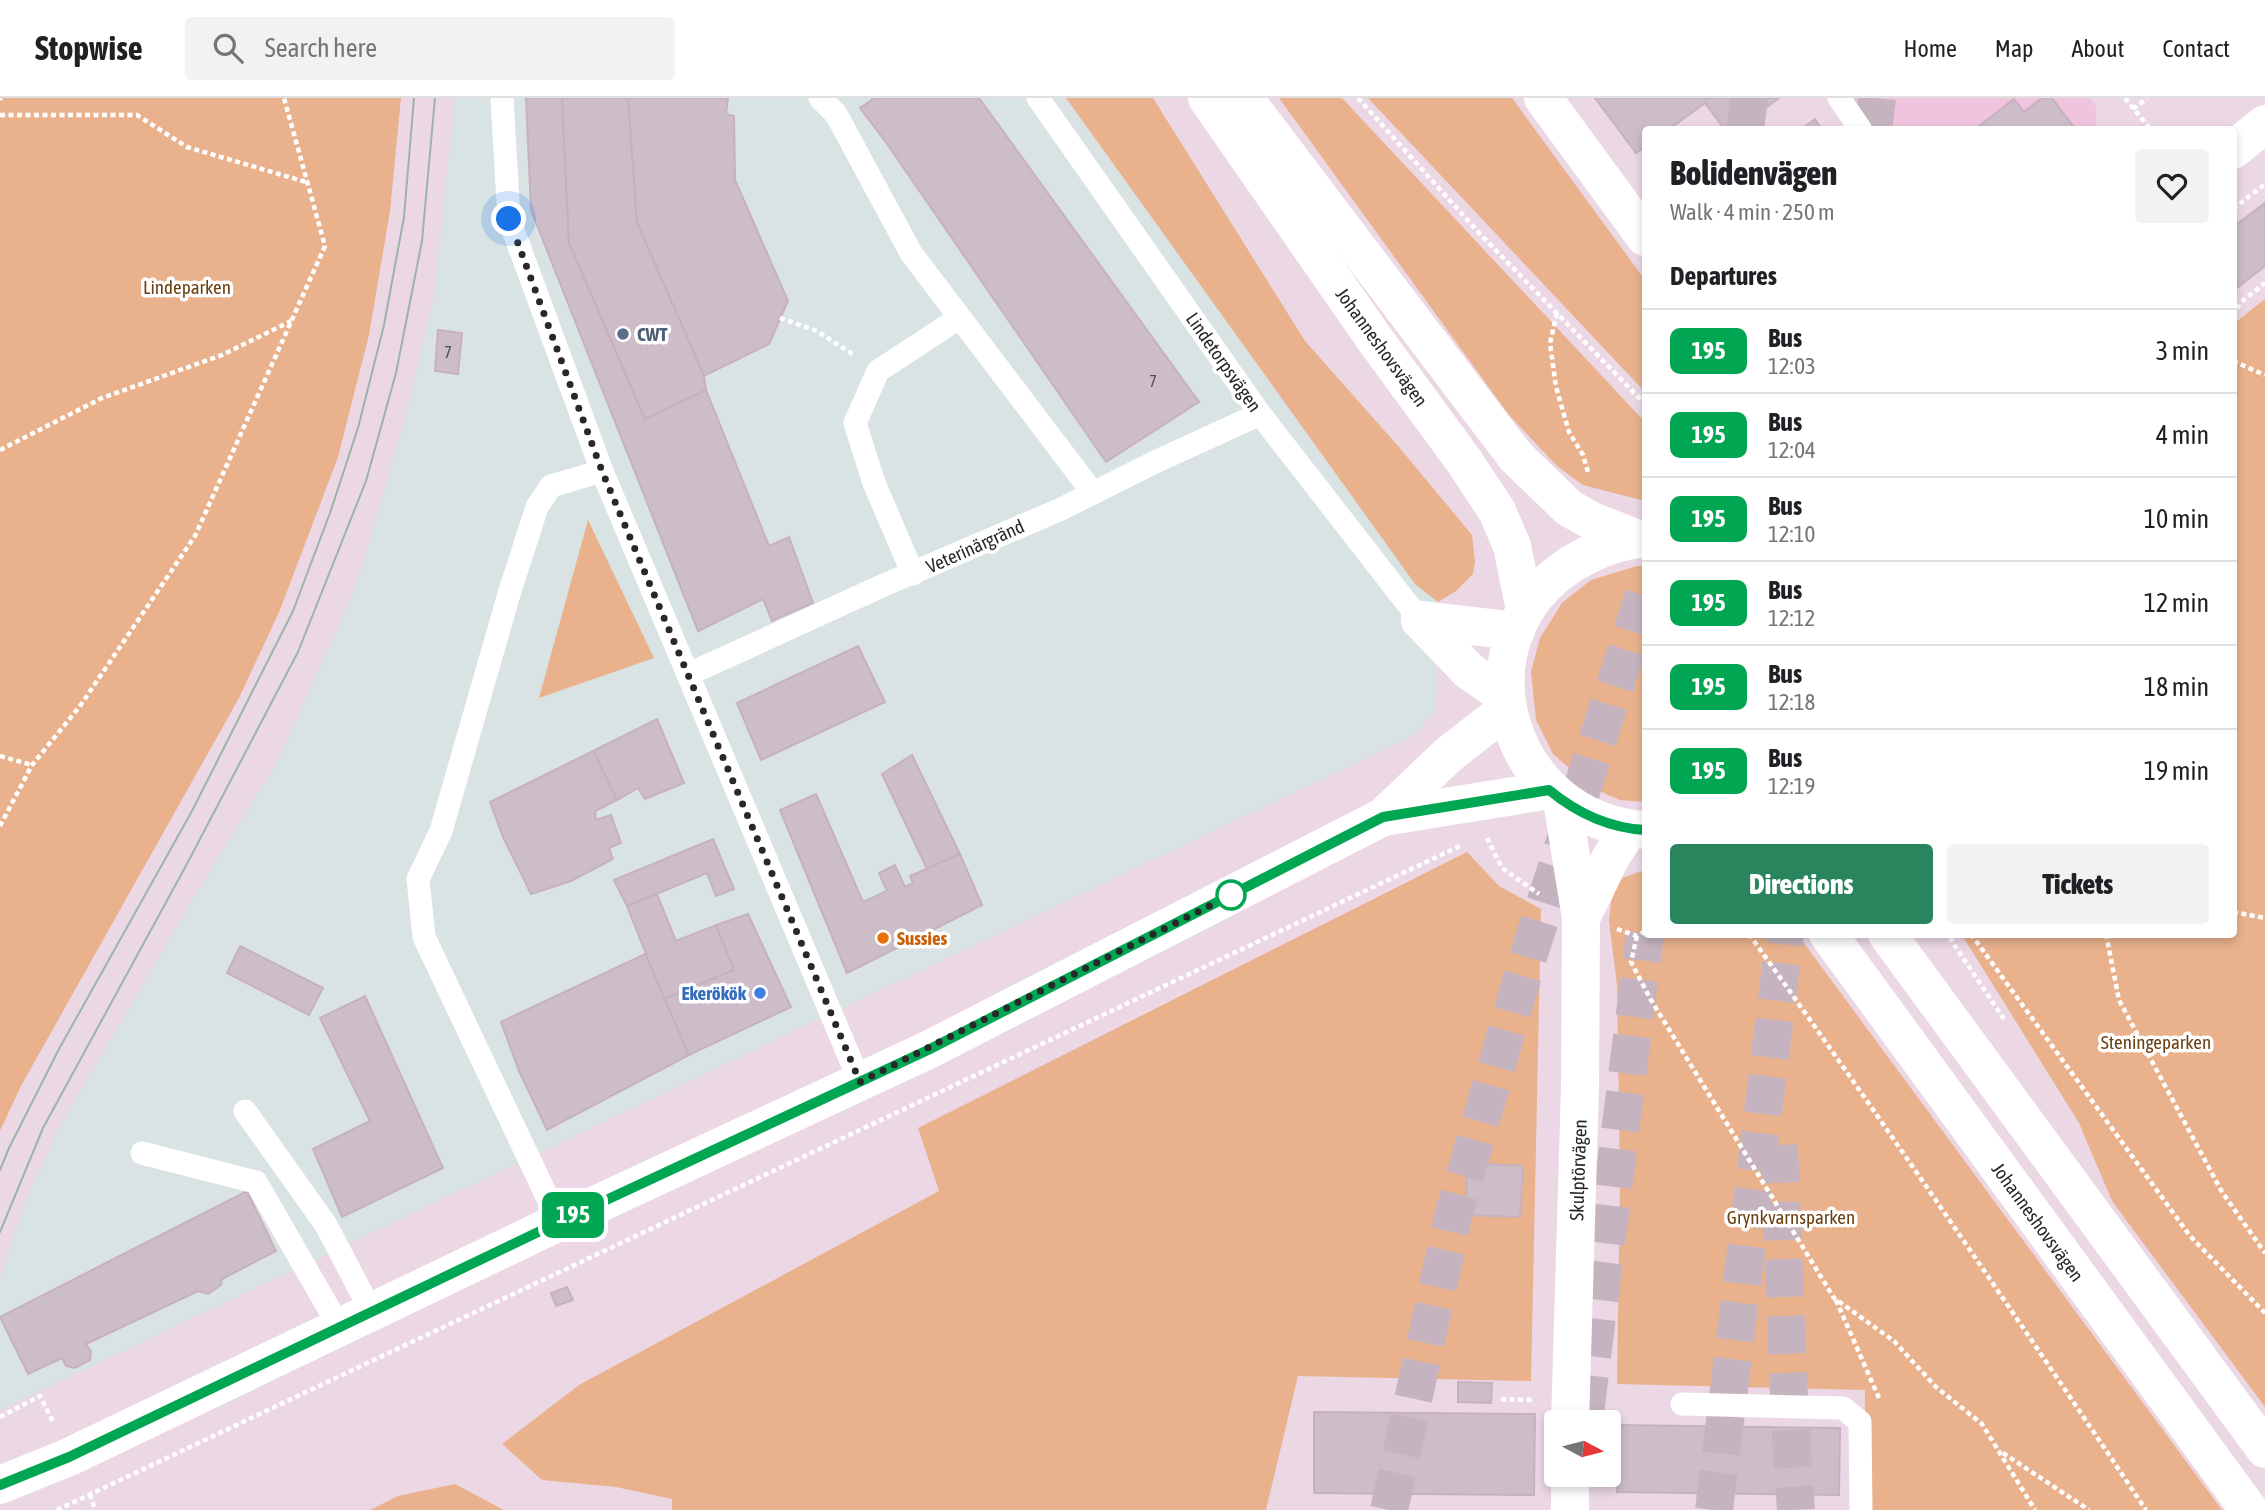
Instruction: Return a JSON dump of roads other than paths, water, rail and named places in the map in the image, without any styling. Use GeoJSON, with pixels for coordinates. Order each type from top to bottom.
{"type":"FeatureCollection","features":[{"type":"Feature","properties":{"kind":"main road","name":"Johanneshovsvägen"},"geometry":{"type":"LineString","coordinates":[[1207,98],[1497,511],[1512,546],[1520,620]]}},
{"type":"Feature","properties":{"kind":"main road","name":"Johanneshovsvägen"},"geometry":{"type":"LineString","coordinates":[[1244,98],[1516,457],[1569,508],[1592,521],[1642,539]]}},
{"type":"Feature","properties":{"kind":"main road"},"geometry":{"type":"LineString","coordinates":[[1544,98],[1642,233]]}},
{"type":"Feature","properties":{"kind":"main road"},"geometry":{"type":"LineString","coordinates":[[2237,147],[2265,124]]}},
{"type":"Feature","properties":{"kind":"main road"},"geometry":{"type":"LineString","coordinates":[[1637,830],[1594,819],[1556,795],[1521,753],[1506,703],[1507,663],[1520,620],[1555,575],[1594,550],[1642,539]]}},
{"type":"Feature","properties":{"kind":"main road"},"geometry":{"type":"LineString","coordinates":[[1420,620],[1520,620]]}},
{"type":"Feature","properties":{"kind":"main road","name":"Lindetorpsvägen"},"geometry":{"type":"LineString","coordinates":[[1420,620],[1469,671],[1506,703]]}},
{"type":"Feature","properties":{"kind":"main road"},"geometry":{"type":"LineString","coordinates":[[0,1485],[69,1457],[559,1222],[928,1050],[1383,817],[1506,703]]}},
{"type":"Feature","properties":{"kind":"main road"},"geometry":{"type":"LineString","coordinates":[[1383,817],[1556,795]]}},
{"type":"Feature","properties":{"kind":"main road","name":"Skulptörvägen"},"geometry":{"type":"LineString","coordinates":[[1556,795],[1581,918],[1580,1087],[1570,1410]]}},
{"type":"Feature","properties":{"kind":"main road","name":"Skulptörvägen"},"geometry":{"type":"LineString","coordinates":[[1581,918],[1611,857],[1637,830]]}},
{"type":"Feature","properties":{"kind":"main road","name":"Johanneshovsvägen"},"geometry":{"type":"LineString","coordinates":[[1831,938],[2249,1510]]}},
{"type":"Feature","properties":{"kind":"main road"},"geometry":{"type":"LineString","coordinates":[[1890,938],[2265,1449]]}},
{"type":"Feature","properties":{"kind":"main road"},"geometry":{"type":"LineString","coordinates":[[1570,1488],[1570,1510]]}},
{"type":"Feature","properties":{"kind":"lane"},"geometry":{"type":"LineString","coordinates":[[502,98],[509,219],[602,471],[860,1082]]}},
{"type":"Feature","properties":{"kind":"lane"},"geometry":{"type":"LineString","coordinates":[[820,98],[836,114],[911,253],[1093,493]]}},
{"type":"Feature","properties":{"kind":"lane","name":"Lindetorpsvägen"},"geometry":{"type":"LineString","coordinates":[[1038,98],[1260,414],[1420,620]]}},
{"type":"Feature","properties":{"kind":"lane"},"geometry":{"type":"LineString","coordinates":[[1839,98],[1858,126]]}},
{"type":"Feature","properties":{"kind":"lane"},"geometry":{"type":"LineString","coordinates":[[913,574],[874,483],[855,423],[878,371],[959,318]]}},
{"type":"Feature","properties":{"kind":"lane","name":"Veterinärgränd"},"geometry":{"type":"LineString","coordinates":[[689,674],[1093,493],[1260,414]]}},
{"type":"Feature","properties":{"kind":"lane"},"geometry":{"type":"LineString","coordinates":[[559,1222],[424,937],[418,879],[441,831],[509,594],[537,507],[551,486],[602,471]]}},
{"type":"Feature","properties":{"kind":"lane"},"geometry":{"type":"LineString","coordinates":[[245,1111],[326,1225],[356,1320]]}},
{"type":"Feature","properties":{"kind":"lane"},"geometry":{"type":"LineString","coordinates":[[142,1153],[256,1182],[356,1320]]}},
{"type":"Feature","properties":{"kind":"lane"},"geometry":{"type":"LineString","coordinates":[[1682,1404],[1843,1408],[1860,1422],[1861,1510]]}},
{"type":"Feature","properties":{"kind":"tunnel"},"geometry":{"type":"LineString","coordinates":[[1746,126],[1749,98]]}},
{"type":"Feature","properties":{"kind":"tunnel"},"geometry":{"type":"LineString","coordinates":[[1874,126],[1877,98]]}},
{"type":"Feature","properties":{"kind":"tunnel"},"geometry":{"type":"LineString","coordinates":[[1389,1510],[1453,1217],[1528,957],[1642,601]]}},
{"type":"Feature","properties":{"kind":"tunnel"},"geometry":{"type":"LineString","coordinates":[[1585,1410],[1644,938]]}},
{"type":"Feature","properties":{"kind":"tunnel"},"geometry":{"type":"LineString","coordinates":[[1714,1510],[1785,938]]}},
{"type":"Feature","properties":{"kind":"tunnel"},"geometry":{"type":"LineString","coordinates":[[1779,1145],[1796,1510]]}},
{"type":"Feature","properties":{"kind":"tram line"},"geometry":{"type":"LineString","coordinates":[[0,1170],[59,1049],[192,811],[293,611],[358,428],[384,325],[404,217],[414,98]]}},
{"type":"Feature","properties":{"kind":"tram line"},"geometry":{"type":"LineString","coordinates":[[0,1232],[43,1128],[188,862],[298,652],[366,481],[396,373],[422,241],[435,98]]}},
{"type":"Feature","properties":{"kind":"place","name":"CWT"},"geometry":{"type":"Point","coordinates":[623,334]}},
{"type":"Feature","properties":{"kind":"place","name":"Sussies"},"geometry":{"type":"Point","coordinates":[883,938]}},
{"type":"Feature","properties":{"kind":"place","name":"Ekerökök"},"geometry":{"type":"Point","coordinates":[760,993]}},
{"type":"Feature","properties":{"kind":"park label","name":"Lindeparken"},"geometry":{"type":"Point","coordinates":[187,287]}},
{"type":"Feature","properties":{"kind":"park label","name":"Steningeparken"},"geometry":{"type":"Point","coordinates":[2156,1042]}},
{"type":"Feature","properties":{"kind":"park label","name":"Grynkvarnsparken"},"geometry":{"type":"Point","coordinates":[1791,1217]}}]}
